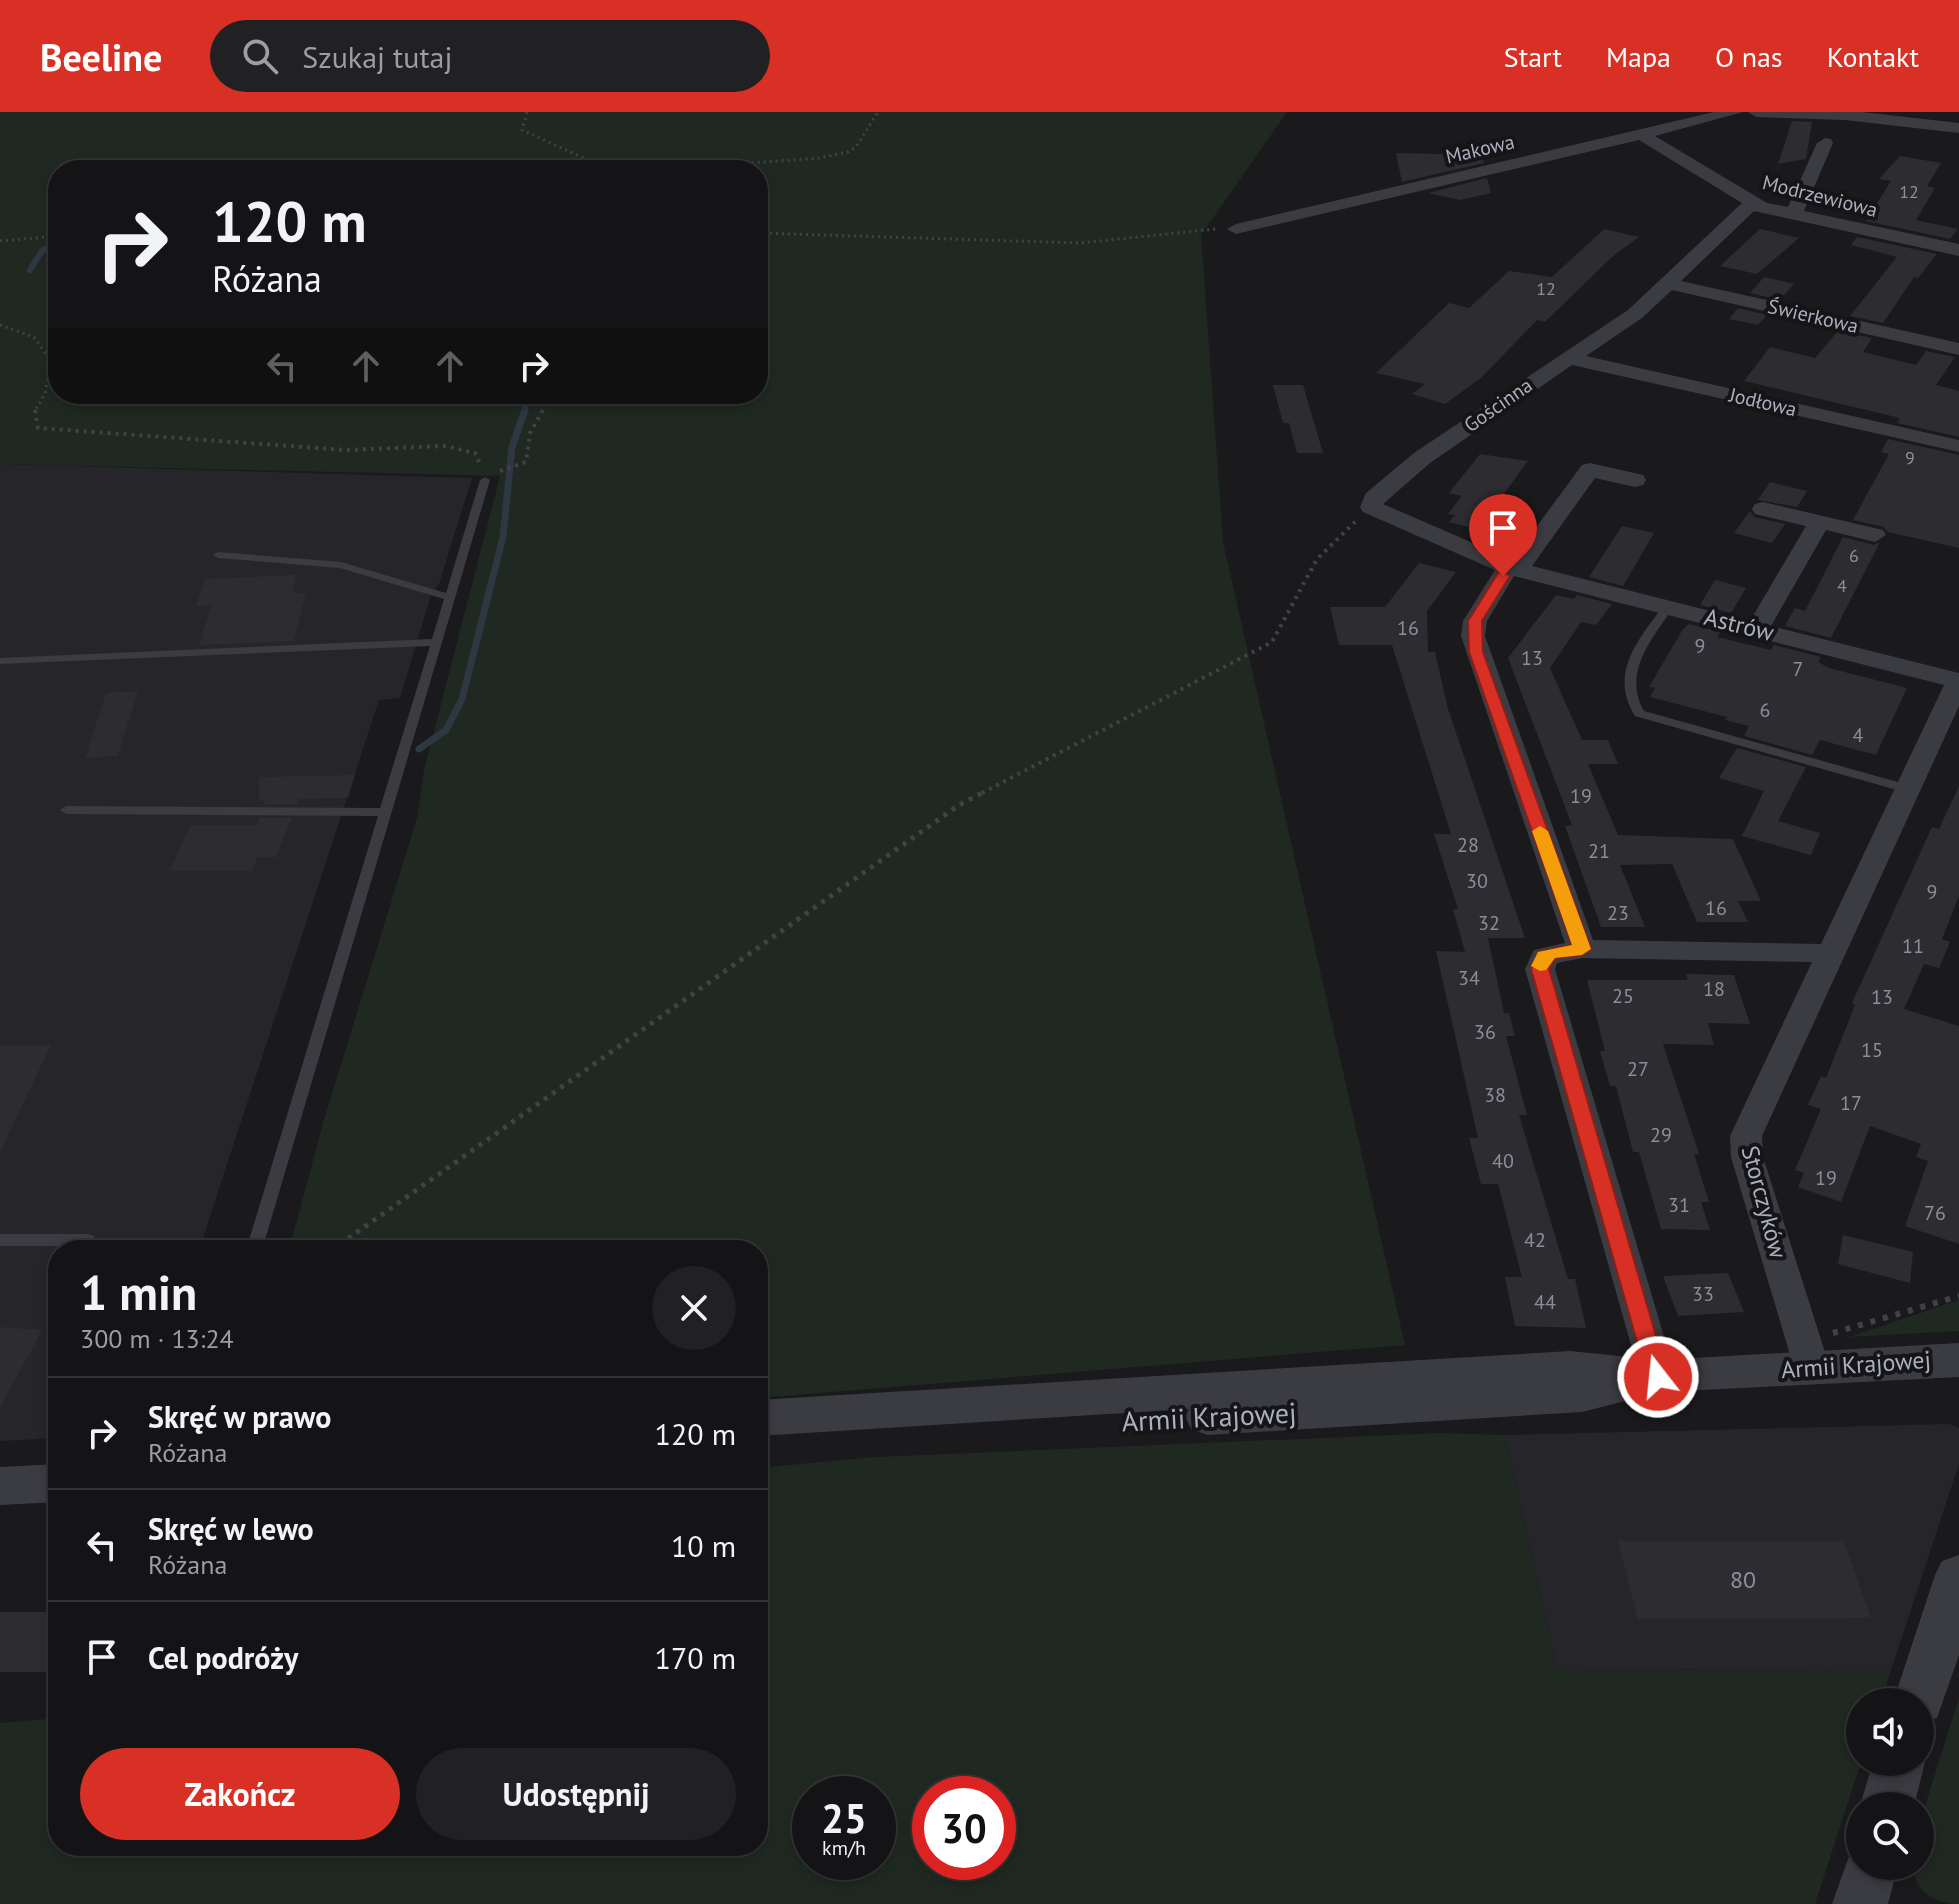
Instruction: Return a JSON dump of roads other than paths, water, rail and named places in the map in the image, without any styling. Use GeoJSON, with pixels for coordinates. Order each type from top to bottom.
{"type":"FeatureCollection","features":[{"type":"Feature","properties":{"kind":"street","name":"Modrzewiowa"},"geometry":{"type":"LineString","coordinates":[[1640,112],[1648,132],[1752,203],[1793,216],[1959,250]]}},
{"type":"Feature","properties":{"kind":"street","name":"Makowa"},"geometry":{"type":"LineString","coordinates":[[1236,229],[1735,112]]}},
{"type":"Feature","properties":{"kind":"street"},"geometry":{"type":"LineString","coordinates":[[1756,112],[1845,114],[1959,128]]}},
{"type":"Feature","properties":{"kind":"street"},"geometry":{"type":"LineString","coordinates":[[1793,216],[1825,143]]}},
{"type":"Feature","properties":{"kind":"street","name":"Gościnna"},"geometry":{"type":"LineString","coordinates":[[1513,568],[1371,507],[1374,498],[1409,468],[1566,358],[1635,314],[1752,203]]}},
{"type":"Feature","properties":{"kind":"street","name":"Świerkowa"},"geometry":{"type":"LineString","coordinates":[[1667,283],[1959,349]]}},
{"type":"Feature","properties":{"kind":"street","name":"Jodłowa"},"geometry":{"type":"LineString","coordinates":[[1566,358],[1959,446]]}},
{"type":"Feature","properties":{"kind":"street"},"geometry":{"type":"LineString","coordinates":[[1582,949],[1476,652],[1475,621],[1590,470],[1635,480]]}},
{"type":"Feature","properties":{"kind":"street"},"geometry":{"type":"LineString","coordinates":[[1763,509],[1875,535]]}},
{"type":"Feature","properties":{"kind":"street"},"geometry":{"type":"LineString","coordinates":[[1757,629],[1819,522]]}},
{"type":"Feature","properties":{"kind":"street","name":"Astrów"},"geometry":{"type":"LineString","coordinates":[[1513,568],[1958,681]]}},
{"type":"Feature","properties":{"kind":"street","name":"Storczyków"},"geometry":{"type":"LineString","coordinates":[[1808,1355],[1747,1157],[1746,1136],[1958,681]]}},
{"type":"Feature","properties":{"kind":"street"},"geometry":{"type":"LineString","coordinates":[[1658,1377],[1540,969],[1544,956],[1551,952],[1582,949],[1829,953]]}},
{"type":"Feature","properties":{"kind":"street","name":"Armii Krajowej"},"geometry":{"type":"LineString","coordinates":[[768,1443],[1582,1395],[1658,1377],[1808,1355],[1959,1360]]}},
{"type":"Feature","properties":{"kind":"street","name":"Armii Krajowej"},"geometry":{"type":"LineString","coordinates":[[768,1417],[1570,1368],[1658,1377]]}},
{"type":"Feature","properties":{"kind":"street"},"geometry":{"type":"LineString","coordinates":[[0,1486],[48,1484]]}},
{"type":"Feature","properties":{"kind":"street"},"geometry":{"type":"LineString","coordinates":[[1923,1688],[1959,1575]]}},
{"type":"Feature","properties":{"kind":"street"},"geometry":{"type":"LineString","coordinates":[[1860,1904],[1867,1880]]}},
{"type":"Feature","properties":{"kind":"lane"},"geometry":{"type":"LineString","coordinates":[[257,1240],[486,476]]}},
{"type":"Feature","properties":{"kind":"lane"},"geometry":{"type":"LineString","coordinates":[[218,555],[341,565],[449,597]]}},
{"type":"Feature","properties":{"kind":"lane"},"geometry":{"type":"LineString","coordinates":[[1668,607],[1631,664],[1629,678],[1639,713],[1908,789]]}},
{"type":"Feature","properties":{"kind":"lane"},"geometry":{"type":"LineString","coordinates":[[0,661],[435,642]]}},
{"type":"Feature","properties":{"kind":"lane"},"geometry":{"type":"LineString","coordinates":[[66,810],[385,812]]}},
{"type":"Feature","properties":{"kind":"lane"},"geometry":{"type":"LineString","coordinates":[[0,1240],[88,1240]]}},
{"type":"Feature","properties":{"kind":"waterway"},"geometry":{"type":"LineString","coordinates":[[30,270],[48,247]]}},
{"type":"Feature","properties":{"kind":"waterway"},"geometry":{"type":"LineString","coordinates":[[525,412],[526,404]]}},
{"type":"Feature","properties":{"kind":"waterway"},"geometry":{"type":"LineString","coordinates":[[419,749],[446,730],[462,699],[503,537],[512,447],[525,410]]}}]}
